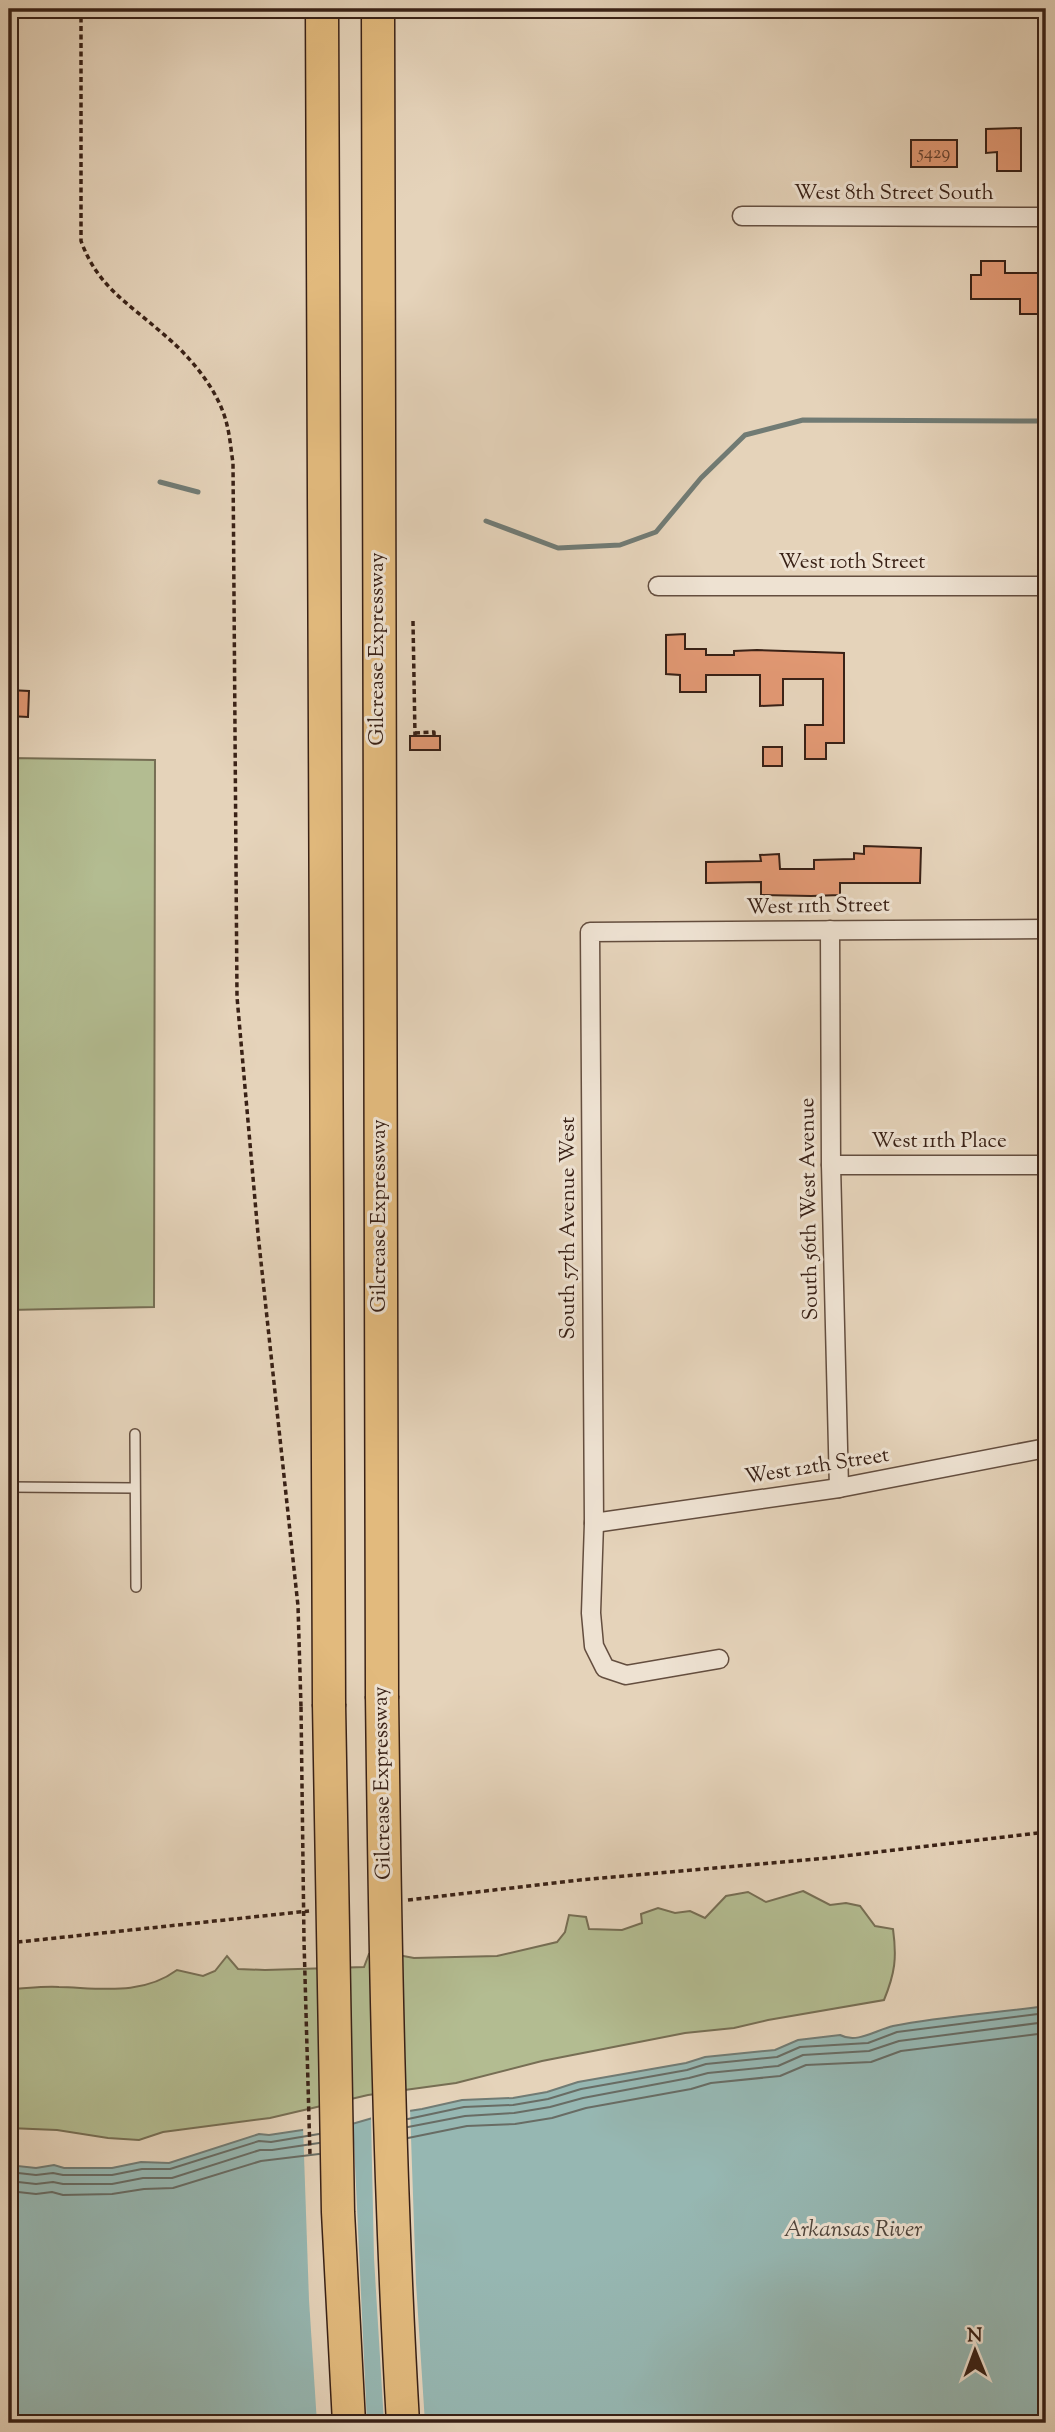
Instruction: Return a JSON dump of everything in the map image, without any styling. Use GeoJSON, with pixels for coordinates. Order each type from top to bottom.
{"type":"FeatureCollection","features":[{"type":"Feature","properties":{"kind":"highway"},"geometry":{"type":"LineString","coordinates":[[322,9],[315,1706],[349,2423]]}},
{"type":"Feature","properties":{"kind":"highway","name":"Gilcrease Expressway"},"geometry":{"type":"LineString","coordinates":[[378,9],[382,1696],[388,2080],[403,2423]]}},
{"type":"Feature","properties":{"kind":"street","name":"West 8th Street South"},"geometry":{"type":"LineString","coordinates":[[742,216],[1046,216]]}},
{"type":"Feature","properties":{"kind":"street","name":"West 10th Street"},"geometry":{"type":"LineString","coordinates":[[658,586],[1046,586]]}},
{"type":"Feature","properties":{"kind":"street","name":"West 11th Street"},"geometry":{"type":"LineString","coordinates":[[590,932],[1046,929]]}},
{"type":"Feature","properties":{"kind":"street","name":"South 56th West Avenue"},"geometry":{"type":"LineString","coordinates":[[830,930],[831,1165],[839,1488]]}},
{"type":"Feature","properties":{"kind":"street","name":"South 57th Avenue West"},"geometry":{"type":"LineString","coordinates":[[590,932],[594,1524],[591,1613],[594,1646],[605,1668],[626,1675],[719,1659]]}},
{"type":"Feature","properties":{"kind":"street","name":"West 11th Place"},"geometry":{"type":"LineString","coordinates":[[831,1165],[1046,1165]]}},
{"type":"Feature","properties":{"kind":"street","name":"West 12th Street"},"geometry":{"type":"LineString","coordinates":[[594,1524],[839,1488],[1046,1448]]}},
{"type":"Feature","properties":{"kind":"lane"},"geometry":{"type":"LineString","coordinates":[[135,1434],[136,1587]]}},
{"type":"Feature","properties":{"kind":"lane"},"geometry":{"type":"LineString","coordinates":[[9,1487],[134,1488]]}},
{"type":"Feature","properties":{"kind":"path"},"geometry":{"type":"LineString","coordinates":[[80,9],[81,241],[98,277],[121,301],[164,334],[201,374],[217,398],[227,423],[233,463],[237,997],[258,1234],[298,1606],[315,1706]]}},
{"type":"Feature","properties":{"kind":"path"},"geometry":{"type":"LineString","coordinates":[[413,621],[415,734],[434,732],[435,736]]}},
{"type":"Feature","properties":{"kind":"path"},"geometry":{"type":"LineString","coordinates":[[401,1901],[580,1880],[827,1858],[1046,1832]]}},
{"type":"Feature","properties":{"kind":"path"},"geometry":{"type":"LineString","coordinates":[[9,1943],[320,1910]]}},
{"type":"Feature","properties":{"kind":"green space"},"geometry":{"type":"Polygon","coordinates":[[[9,758],[155,760],[154,1307],[9,1310],[9,758]]]}},
{"type":"Feature","properties":{"kind":"green space"},"geometry":{"type":"Polygon","coordinates":[[[803,1891],[830,1905],[846,1903],[860,1906],[875,1926],[893,1929],[894,1965],[884,2000],[734,2028],[685,2033],[542,2061],[456,2083],[368,2095],[270,2118],[163,2132],[139,2140],[57,2130],[9,2128],[9,1982],[15,1989],[120,1989],[150,1984],[177,1970],[203,1976],[215,1971],[227,1956],[238,1969],[265,1970],[364,1967],[369,1954],[387,1953],[414,1958],[497,1956],[557,1942],[565,1932],[569,1915],[586,1917],[589,1929],[622,1930],[642,1923],[641,1914],[658,1908],[675,1913],[690,1911],[705,1918],[726,1896],[748,1892],[766,1902],[803,1891]]]}},
{"type":"Feature","properties":{"kind":"water","name":"Arkansas River"},"geometry":{"type":"Polygon","coordinates":[[[1046,2006],[1046,2423],[9,2423],[9,2165],[36,2168],[54,2165],[64,2168],[112,2168],[141,2162],[169,2163],[259,2134],[345,2126],[383,2115],[462,2100],[513,2098],[705,2057],[775,2050],[798,2040],[840,2035],[853,2038],[893,2026],[1046,2006]]]}},
{"type":"Feature","properties":{"kind":"pier"},"geometry":{"type":"Polygon","coordinates":[[[410,2108],[416,2283],[425,2423],[384,2423],[374,2258],[371,2116],[383,2111],[410,2108]]]}},
{"type":"Feature","properties":{"kind":"pier"},"geometry":{"type":"Polygon","coordinates":[[[353,2121],[367,2423],[317,2423],[309,2300],[303,2126],[353,2121]]]}},
{"type":"Feature","properties":{"kind":"building"},"geometry":{"type":"Polygon","coordinates":[[[1021,128],[1021,171],[997,171],[997,152],[986,153],[986,129],[1021,128]]]}},
{"type":"Feature","properties":{"kind":"building"},"geometry":{"type":"Polygon","coordinates":[[[911,140],[957,140],[957,167],[911,167],[911,140]]]}},
{"type":"Feature","properties":{"kind":"building"},"geometry":{"type":"Polygon","coordinates":[[[981,261],[1005,261],[1005,273],[1038,273],[1038,279],[1044,278],[1044,314],[1020,314],[1020,299],[971,299],[971,275],[981,275],[981,261]]]}},
{"type":"Feature","properties":{"kind":"building"},"geometry":{"type":"Polygon","coordinates":[[[685,634],[685,649],[706,649],[706,655],[734,655],[734,651],[757,650],[844,653],[844,743],[826,743],[826,759],[805,759],[805,725],[823,725],[823,679],[783,679],[783,705],[760,706],[760,675],[706,675],[706,692],[680,692],[680,675],[666,674],[666,635],[685,634]]]}},
{"type":"Feature","properties":{"kind":"building"},"geometry":{"type":"Polygon","coordinates":[[[9,690],[29,691],[28,717],[9,716],[9,690]]]}},
{"type":"Feature","properties":{"kind":"building"},"geometry":{"type":"Polygon","coordinates":[[[410,736],[440,736],[440,750],[410,750],[410,736]]]}},
{"type":"Feature","properties":{"kind":"building"},"geometry":{"type":"Polygon","coordinates":[[[763,747],[782,747],[782,766],[763,766],[763,747]]]}},
{"type":"Feature","properties":{"kind":"building"},"geometry":{"type":"Polygon","coordinates":[[[864,846],[921,848],[920,883],[840,883],[840,895],[811,896],[761,895],[761,882],[706,883],[706,862],[761,861],[760,855],[779,854],[780,869],[814,869],[814,860],[854,859],[854,853],[864,854],[864,846]]]}},
{"type":"Feature","properties":{"kind":"waterway"},"geometry":{"type":"LineString","coordinates":[[486,521],[558,548],[620,545],[656,532],[701,478],[745,435],[803,420],[1046,421]]}},
{"type":"Feature","properties":{"kind":"waterway"},"geometry":{"type":"LineString","coordinates":[[160,482],[198,492]]}}]}
